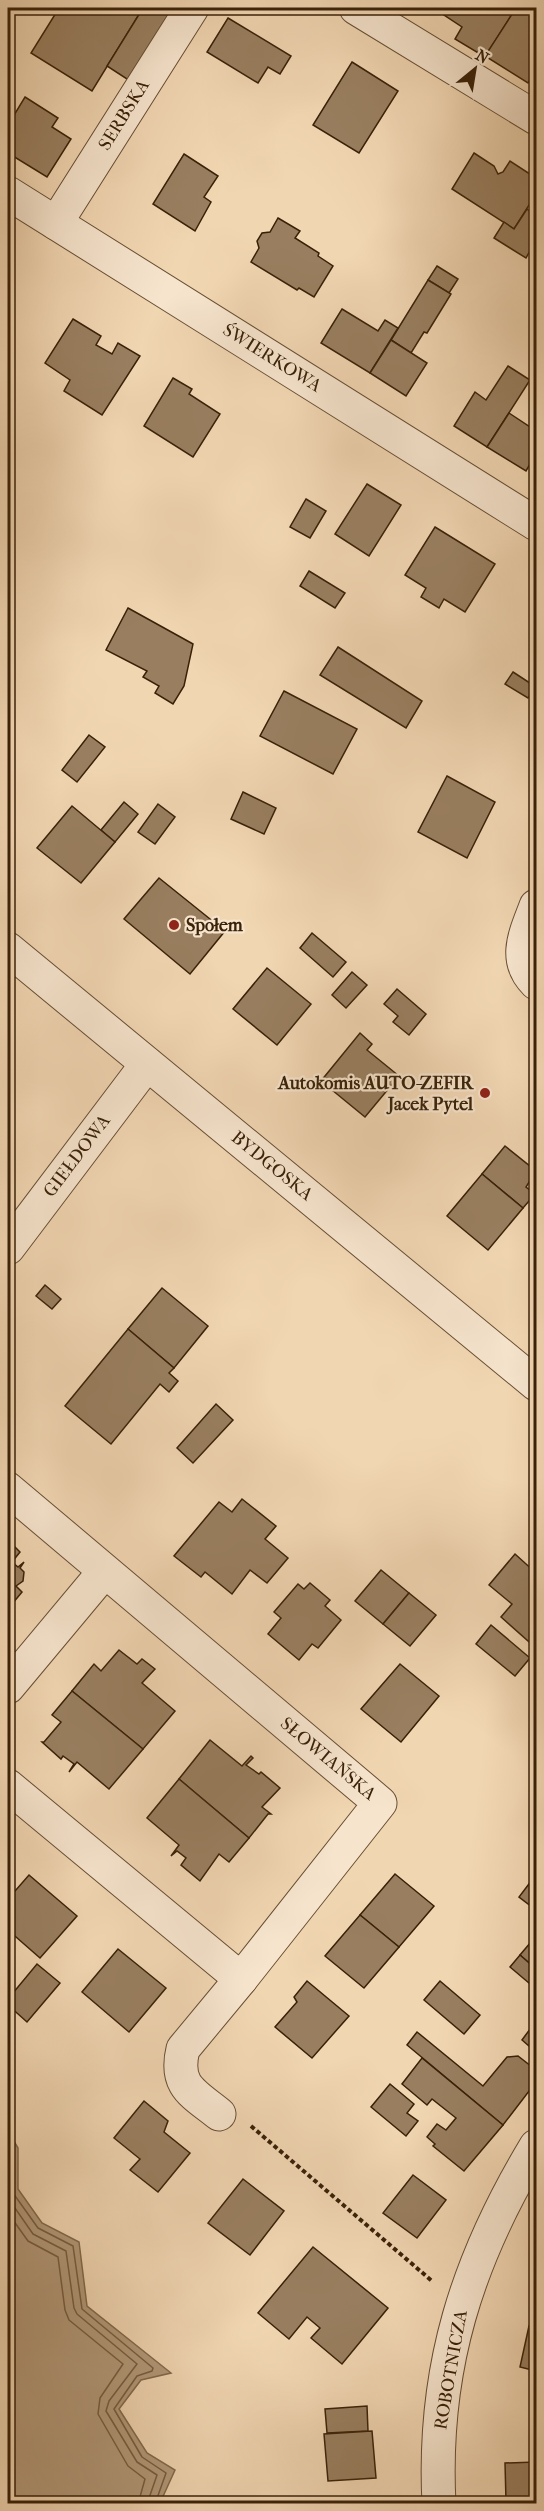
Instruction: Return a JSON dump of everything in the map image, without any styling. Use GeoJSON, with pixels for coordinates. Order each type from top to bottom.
{"type":"FeatureCollection","features":[{"type":"Feature","properties":{"kind":"street","name":"SERBSKA"},"geometry":{"type":"LineString","coordinates":[[56,223],[192,8]]}},
{"type":"Feature","properties":{"kind":"street"},"geometry":{"type":"LineString","coordinates":[[356,8],[537,118]]}},
{"type":"Feature","properties":{"kind":"street","name":"ŚWIERKOWA"},"geometry":{"type":"LineString","coordinates":[[8,193],[537,524]]}},
{"type":"Feature","properties":{"kind":"street"},"geometry":{"type":"LineString","coordinates":[[537,906],[523,940],[522,949],[525,967],[537,983]]}},
{"type":"Feature","properties":{"kind":"street","name":"BYDGOSKA"},"geometry":{"type":"LineString","coordinates":[[8,949],[537,1384]]}},
{"type":"Feature","properties":{"kind":"street","name":"GIEŁDOWA"},"geometry":{"type":"LineString","coordinates":[[8,1248],[147,1064]]}},
{"type":"Feature","properties":{"kind":"street","name":"SŁOWIAŃSKA"},"geometry":{"type":"LineString","coordinates":[[8,1489],[380,1803],[183,2049],[180,2062],[181,2077],[185,2086],[219,2114]]}},
{"type":"Feature","properties":{"kind":"street"},"geometry":{"type":"LineString","coordinates":[[8,1687],[104,1572]]}},
{"type":"Feature","properties":{"kind":"street"},"geometry":{"type":"LineString","coordinates":[[8,1786],[241,1979]]}},
{"type":"Feature","properties":{"kind":"street","name":"ROBOTNICZA"},"geometry":{"type":"LineString","coordinates":[[439,2504],[439,2426],[455,2328],[490,2229],[537,2146]]}},
{"type":"Feature","properties":{"kind":"path"},"geometry":{"type":"LineString","coordinates":[[219,2114],[231,2109],[432,2282],[464,2299]]}},
{"type":"Feature","properties":{"kind":"water"},"geometry":{"type":"Polygon","coordinates":[[[8,2131],[18,2148],[18,2189],[42,2223],[79,2242],[87,2306],[171,2373],[141,2380],[119,2409],[147,2453],[175,2470],[160,2503],[8,2503],[8,2131]]]}},
{"type":"Feature","properties":{"kind":"building"},"geometry":{"type":"Polygon","coordinates":[[[59,8],[143,8],[92,91],[31,53],[59,8]]]}},
{"type":"Feature","properties":{"kind":"building"},"geometry":{"type":"Polygon","coordinates":[[[143,8],[156,8],[170,16],[130,81],[107,66],[143,8]]]}},
{"type":"Feature","properties":{"kind":"building"},"geometry":{"type":"Polygon","coordinates":[[[449,8],[516,8],[485,57],[455,39],[462,27],[444,15],[449,8]]]}},
{"type":"Feature","properties":{"kind":"building"},"geometry":{"type":"Polygon","coordinates":[[[516,8],[536,8],[536,68],[528,83],[485,56],[516,8]]]}},
{"type":"Feature","properties":{"kind":"building"},"geometry":{"type":"Polygon","coordinates":[[[228,18],[291,56],[280,74],[268,67],[258,83],[207,52],[228,18]]]}},
{"type":"Feature","properties":{"kind":"building"},"geometry":{"type":"Polygon","coordinates":[[[352,62],[398,91],[359,153],[313,125],[352,62]]]}},
{"type":"Feature","properties":{"kind":"building"},"geometry":{"type":"Polygon","coordinates":[[[25,97],[58,118],[52,127],[71,139],[47,177],[8,153],[8,125],[25,97]]]}},
{"type":"Feature","properties":{"kind":"building"},"geometry":{"type":"Polygon","coordinates":[[[474,153],[494,166],[498,174],[503,172],[510,161],[536,178],[536,194],[514,229],[452,189],[474,153]]]}},
{"type":"Feature","properties":{"kind":"building"},"geometry":{"type":"Polygon","coordinates":[[[184,154],[218,176],[204,197],[211,202],[195,231],[153,204],[184,154]]]}},
{"type":"Feature","properties":{"kind":"building"},"geometry":{"type":"Polygon","coordinates":[[[527,209],[536,216],[536,240],[526,258],[494,238],[504,222],[514,229],[527,209]]]}},
{"type":"Feature","properties":{"kind":"building"},"geometry":{"type":"Polygon","coordinates":[[[278,218],[300,231],[295,238],[319,253],[318,256],[333,266],[314,297],[299,288],[297,290],[251,262],[259,248],[257,241],[262,233],[270,232],[278,218]]]}},
{"type":"Feature","properties":{"kind":"building"},"geometry":{"type":"Polygon","coordinates":[[[437,266],[458,279],[449,293],[428,280],[437,266]]]}},
{"type":"Feature","properties":{"kind":"building"},"geometry":{"type":"Polygon","coordinates":[[[428,280],[451,294],[427,333],[424,332],[411,353],[391,340],[428,280]]]}},
{"type":"Feature","properties":{"kind":"building"},"geometry":{"type":"Polygon","coordinates":[[[342,309],[378,331],[385,320],[398,328],[370,373],[321,343],[342,309]]]}},
{"type":"Feature","properties":{"kind":"building"},"geometry":{"type":"Polygon","coordinates":[[[73,319],[101,336],[96,345],[112,354],[118,343],[140,356],[102,415],[64,391],[70,380],[45,363],[73,319]]]}},
{"type":"Feature","properties":{"kind":"building"},"geometry":{"type":"Polygon","coordinates":[[[391,340],[427,363],[406,396],[370,373],[391,340]]]}},
{"type":"Feature","properties":{"kind":"building"},"geometry":{"type":"Polygon","coordinates":[[[508,366],[530,380],[487,447],[454,426],[475,392],[486,400],[508,366]]]}},
{"type":"Feature","properties":{"kind":"building"},"geometry":{"type":"Polygon","coordinates":[[[173,378],[192,389],[189,394],[220,414],[193,457],[144,426],[173,378]]]}},
{"type":"Feature","properties":{"kind":"building"},"geometry":{"type":"Polygon","coordinates":[[[509,413],[536,431],[536,454],[526,471],[487,447],[509,413]]]}},
{"type":"Feature","properties":{"kind":"building"},"geometry":{"type":"Polygon","coordinates":[[[367,484],[401,505],[369,556],[335,534],[367,484]]]}},
{"type":"Feature","properties":{"kind":"building"},"geometry":{"type":"Polygon","coordinates":[[[306,499],[326,511],[310,538],[290,527],[306,499]]]}},
{"type":"Feature","properties":{"kind":"building"},"geometry":{"type":"Polygon","coordinates":[[[435,527],[495,564],[465,612],[444,599],[439,608],[421,597],[426,588],[405,575],[435,527]]]}},
{"type":"Feature","properties":{"kind":"building"},"geometry":{"type":"Polygon","coordinates":[[[309,571],[345,593],[335,608],[300,586],[309,571]]]}},
{"type":"Feature","properties":{"kind":"building"},"geometry":{"type":"Polygon","coordinates":[[[128,608],[193,644],[184,686],[173,704],[155,693],[159,686],[143,677],[147,671],[106,650],[128,608]]]}},
{"type":"Feature","properties":{"kind":"building"},"geometry":{"type":"Polygon","coordinates":[[[338,647],[422,701],[406,728],[320,675],[338,647]]]}},
{"type":"Feature","properties":{"kind":"building"},"geometry":{"type":"Polygon","coordinates":[[[513,672],[536,687],[528,698],[505,684],[513,672]]]}},
{"type":"Feature","properties":{"kind":"building"},"geometry":{"type":"Polygon","coordinates":[[[284,691],[357,729],[333,774],[260,736],[284,691]]]}},
{"type":"Feature","properties":{"kind":"building"},"geometry":{"type":"Polygon","coordinates":[[[89,735],[105,747],[77,782],[62,770],[89,735]]]}},
{"type":"Feature","properties":{"kind":"building"},"geometry":{"type":"Polygon","coordinates":[[[447,776],[495,802],[467,858],[418,832],[447,776]]]}},
{"type":"Feature","properties":{"kind":"building"},"geometry":{"type":"Polygon","coordinates":[[[243,792],[276,808],[264,834],[231,819],[243,792]]]}},
{"type":"Feature","properties":{"kind":"building"},"geometry":{"type":"Polygon","coordinates":[[[124,802],[138,814],[115,842],[101,830],[124,802]]]}},
{"type":"Feature","properties":{"kind":"building"},"geometry":{"type":"Polygon","coordinates":[[[158,804],[175,817],[155,844],[138,832],[158,804]]]}},
{"type":"Feature","properties":{"kind":"building"},"geometry":{"type":"Polygon","coordinates":[[[72,806],[115,842],[81,883],[37,848],[72,806]]]}},
{"type":"Feature","properties":{"kind":"building","name":"Społem"},"geometry":{"type":"Polygon","coordinates":[[[159,878],[225,931],[190,974],[124,919],[159,878]]]}},
{"type":"Feature","properties":{"kind":"building"},"geometry":{"type":"Polygon","coordinates":[[[312,933],[346,962],[333,977],[300,948],[312,933]]]}},
{"type":"Feature","properties":{"kind":"building"},"geometry":{"type":"Polygon","coordinates":[[[267,968],[311,1004],[277,1045],[233,1009],[267,968]]]}},
{"type":"Feature","properties":{"kind":"building"},"geometry":{"type":"Polygon","coordinates":[[[352,972],[367,985],[346,1008],[332,995],[352,972]]]}},
{"type":"Feature","properties":{"kind":"building"},"geometry":{"type":"Polygon","coordinates":[[[397,989],[426,1014],[409,1035],[393,1022],[398,1016],[384,1004],[397,989]]]}},
{"type":"Feature","properties":{"kind":"building"},"geometry":{"type":"Polygon","coordinates":[[[360,1033],[372,1044],[367,1050],[399,1076],[365,1117],[321,1081],[360,1033]]]}},
{"type":"Feature","properties":{"kind":"building"},"geometry":{"type":"Polygon","coordinates":[[[505,1146],[536,1171],[526,1187],[535,1194],[523,1208],[482,1174],[505,1146]]]}},
{"type":"Feature","properties":{"kind":"building"},"geometry":{"type":"Polygon","coordinates":[[[482,1174],[523,1208],[488,1250],[447,1216],[482,1174]]]}},
{"type":"Feature","properties":{"kind":"building"},"geometry":{"type":"Polygon","coordinates":[[[45,1285],[61,1299],[52,1309],[36,1296],[45,1285]]]}},
{"type":"Feature","properties":{"kind":"building"},"geometry":{"type":"Polygon","coordinates":[[[162,1288],[208,1326],[174,1368],[128,1329],[162,1288]]]}},
{"type":"Feature","properties":{"kind":"building"},"geometry":{"type":"Polygon","coordinates":[[[128,1329],[174,1368],[169,1373],[178,1381],[169,1392],[160,1384],[111,1444],[65,1406],[128,1329]]]}},
{"type":"Feature","properties":{"kind":"building"},"geometry":{"type":"Polygon","coordinates":[[[216,1404],[233,1420],[193,1463],[177,1448],[216,1404]]]}},
{"type":"Feature","properties":{"kind":"building"},"geometry":{"type":"Polygon","coordinates":[[[242,1499],[276,1526],[265,1539],[288,1558],[267,1583],[250,1570],[232,1594],[205,1572],[201,1577],[174,1556],[219,1502],[232,1512],[242,1499]]]}},
{"type":"Feature","properties":{"kind":"building"},"geometry":{"type":"Polygon","coordinates":[[[8,1540],[20,1552],[12,1562],[18,1567],[24,1562],[20,1568],[24,1572],[23,1581],[16,1586],[22,1592],[8,1609],[8,1540]]]}},
{"type":"Feature","properties":{"kind":"building"},"geometry":{"type":"Polygon","coordinates":[[[515,1554],[536,1573],[536,1648],[501,1617],[512,1604],[489,1585],[515,1554]]]}},
{"type":"Feature","properties":{"kind":"building"},"geometry":{"type":"Polygon","coordinates":[[[381,1570],[409,1593],[383,1624],[355,1601],[381,1570]]]}},
{"type":"Feature","properties":{"kind":"building"},"geometry":{"type":"Polygon","coordinates":[[[310,1583],[330,1600],[325,1606],[341,1620],[318,1648],[312,1644],[299,1660],[268,1634],[281,1618],[274,1612],[298,1584],[304,1589],[310,1583]]]}},
{"type":"Feature","properties":{"kind":"building"},"geometry":{"type":"Polygon","coordinates":[[[409,1593],[436,1615],[410,1646],[383,1624],[409,1593]]]}},
{"type":"Feature","properties":{"kind":"building"},"geometry":{"type":"Polygon","coordinates":[[[491,1625],[530,1658],[515,1676],[476,1644],[491,1625]]]}},
{"type":"Feature","properties":{"kind":"building"},"geometry":{"type":"Polygon","coordinates":[[[119,1650],[137,1664],[142,1659],[155,1669],[142,1683],[175,1711],[143,1749],[72,1691],[94,1664],[101,1671],[119,1650]]]}},
{"type":"Feature","properties":{"kind":"building"},"geometry":{"type":"Polygon","coordinates":[[[400,1664],[439,1696],[401,1742],[361,1709],[400,1664]]]}},
{"type":"Feature","properties":{"kind":"building"},"geometry":{"type":"Polygon","coordinates":[[[72,1691],[143,1749],[109,1789],[77,1762],[69,1772],[74,1764],[63,1756],[61,1759],[42,1742],[61,1722],[52,1715],[72,1691]]]}},
{"type":"Feature","properties":{"kind":"building"},"geometry":{"type":"Polygon","coordinates":[[[210,1740],[242,1766],[251,1756],[253,1758],[246,1765],[259,1774],[261,1772],[280,1788],[262,1807],[271,1814],[268,1814],[249,1838],[179,1779],[210,1740]]]}},
{"type":"Feature","properties":{"kind":"building"},"geometry":{"type":"Polygon","coordinates":[[[179,1779],[249,1838],[229,1862],[219,1854],[200,1881],[181,1865],[186,1858],[177,1851],[171,1856],[179,1845],[147,1818],[179,1779]]]}},
{"type":"Feature","properties":{"kind":"building"},"geometry":{"type":"Polygon","coordinates":[[[395,1874],[434,1906],[399,1947],[360,1915],[395,1874]]]}},
{"type":"Feature","properties":{"kind":"building"},"geometry":{"type":"Polygon","coordinates":[[[29,1875],[77,1916],[40,1958],[8,1930],[8,1899],[29,1875]]]}},
{"type":"Feature","properties":{"kind":"building"},"geometry":{"type":"Polygon","coordinates":[[[536,1877],[536,1910],[519,1897],[536,1877]]]}},
{"type":"Feature","properties":{"kind":"building"},"geometry":{"type":"Polygon","coordinates":[[[360,1915],[399,1947],[364,1988],[325,1956],[360,1915]]]}},
{"type":"Feature","properties":{"kind":"building"},"geometry":{"type":"Polygon","coordinates":[[[536,1936],[536,1969],[520,1955],[536,1936]]]}},
{"type":"Feature","properties":{"kind":"building"},"geometry":{"type":"Polygon","coordinates":[[[118,1949],[166,1988],[129,2032],[82,1992],[118,1949]]]}},
{"type":"Feature","properties":{"kind":"building"},"geometry":{"type":"Polygon","coordinates":[[[520,1955],[536,1969],[536,1989],[510,1967],[520,1955]]]}},
{"type":"Feature","properties":{"kind":"building"},"geometry":{"type":"Polygon","coordinates":[[[37,1964],[60,1983],[27,2022],[8,2005],[8,1999],[37,1964]]]}},
{"type":"Feature","properties":{"kind":"building"},"geometry":{"type":"Polygon","coordinates":[[[307,1981],[349,2016],[312,2058],[275,2027],[297,2002],[294,1997],[307,1981]]]}},
{"type":"Feature","properties":{"kind":"building"},"geometry":{"type":"Polygon","coordinates":[[[440,1981],[480,2015],[464,2034],[424,2000],[440,1981]]]}},
{"type":"Feature","properties":{"kind":"building"},"geometry":{"type":"Polygon","coordinates":[[[536,2021],[536,2052],[522,2040],[536,2021]]]}},
{"type":"Feature","properties":{"kind":"building"},"geometry":{"type":"Polygon","coordinates":[[[417,2032],[483,2086],[507,2057],[518,2056],[536,2070],[536,2082],[503,2125],[407,2045],[417,2032]]]}},
{"type":"Feature","properties":{"kind":"building"},"geometry":{"type":"Polygon","coordinates":[[[422,2058],[503,2125],[464,2171],[433,2146],[435,2144],[427,2137],[437,2124],[446,2130],[456,2118],[432,2099],[427,2105],[402,2084],[422,2058]]]}},
{"type":"Feature","properties":{"kind":"building"},"geometry":{"type":"Polygon","coordinates":[[[390,2084],[414,2104],[407,2113],[418,2121],[406,2136],[371,2107],[390,2084]]]}},
{"type":"Feature","properties":{"kind":"building"},"geometry":{"type":"Polygon","coordinates":[[[144,2101],[168,2121],[164,2132],[190,2153],[158,2192],[130,2170],[140,2159],[114,2138],[144,2101]]]}},
{"type":"Feature","properties":{"kind":"building"},"geometry":{"type":"Polygon","coordinates":[[[413,2175],[446,2200],[417,2238],[383,2213],[413,2175]]]}},
{"type":"Feature","properties":{"kind":"building"},"geometry":{"type":"Polygon","coordinates":[[[243,2179],[284,2211],[250,2255],[208,2223],[243,2179]]]}},
{"type":"Feature","properties":{"kind":"building"},"geometry":{"type":"Polygon","coordinates":[[[313,2247],[388,2308],[342,2364],[311,2338],[320,2328],[307,2317],[289,2339],[258,2313],[313,2247]]]}},
{"type":"Feature","properties":{"kind":"building"},"geometry":{"type":"Polygon","coordinates":[[[529,2326],[536,2328],[536,2371],[520,2367],[529,2326]]]}},
{"type":"Feature","properties":{"kind":"building"},"geometry":{"type":"Polygon","coordinates":[[[367,2406],[368,2431],[327,2433],[325,2409],[367,2406]]]}},
{"type":"Feature","properties":{"kind":"building"},"geometry":{"type":"Polygon","coordinates":[[[372,2431],[376,2478],[328,2481],[324,2434],[372,2431]]]}},
{"type":"Feature","properties":{"kind":"building"},"geometry":{"type":"Polygon","coordinates":[[[536,2462],[536,2500],[506,2501],[505,2463],[536,2462]]]}},
{"type":"Feature","properties":{"kind":"place","name":"Społem"},"geometry":{"type":"Point","coordinates":[174,925]}},
{"type":"Feature","properties":{"kind":"place","name":"Autokomis AUTO-ZEFIR Jacek Pytel"},"geometry":{"type":"Point","coordinates":[485,1093]}}]}
